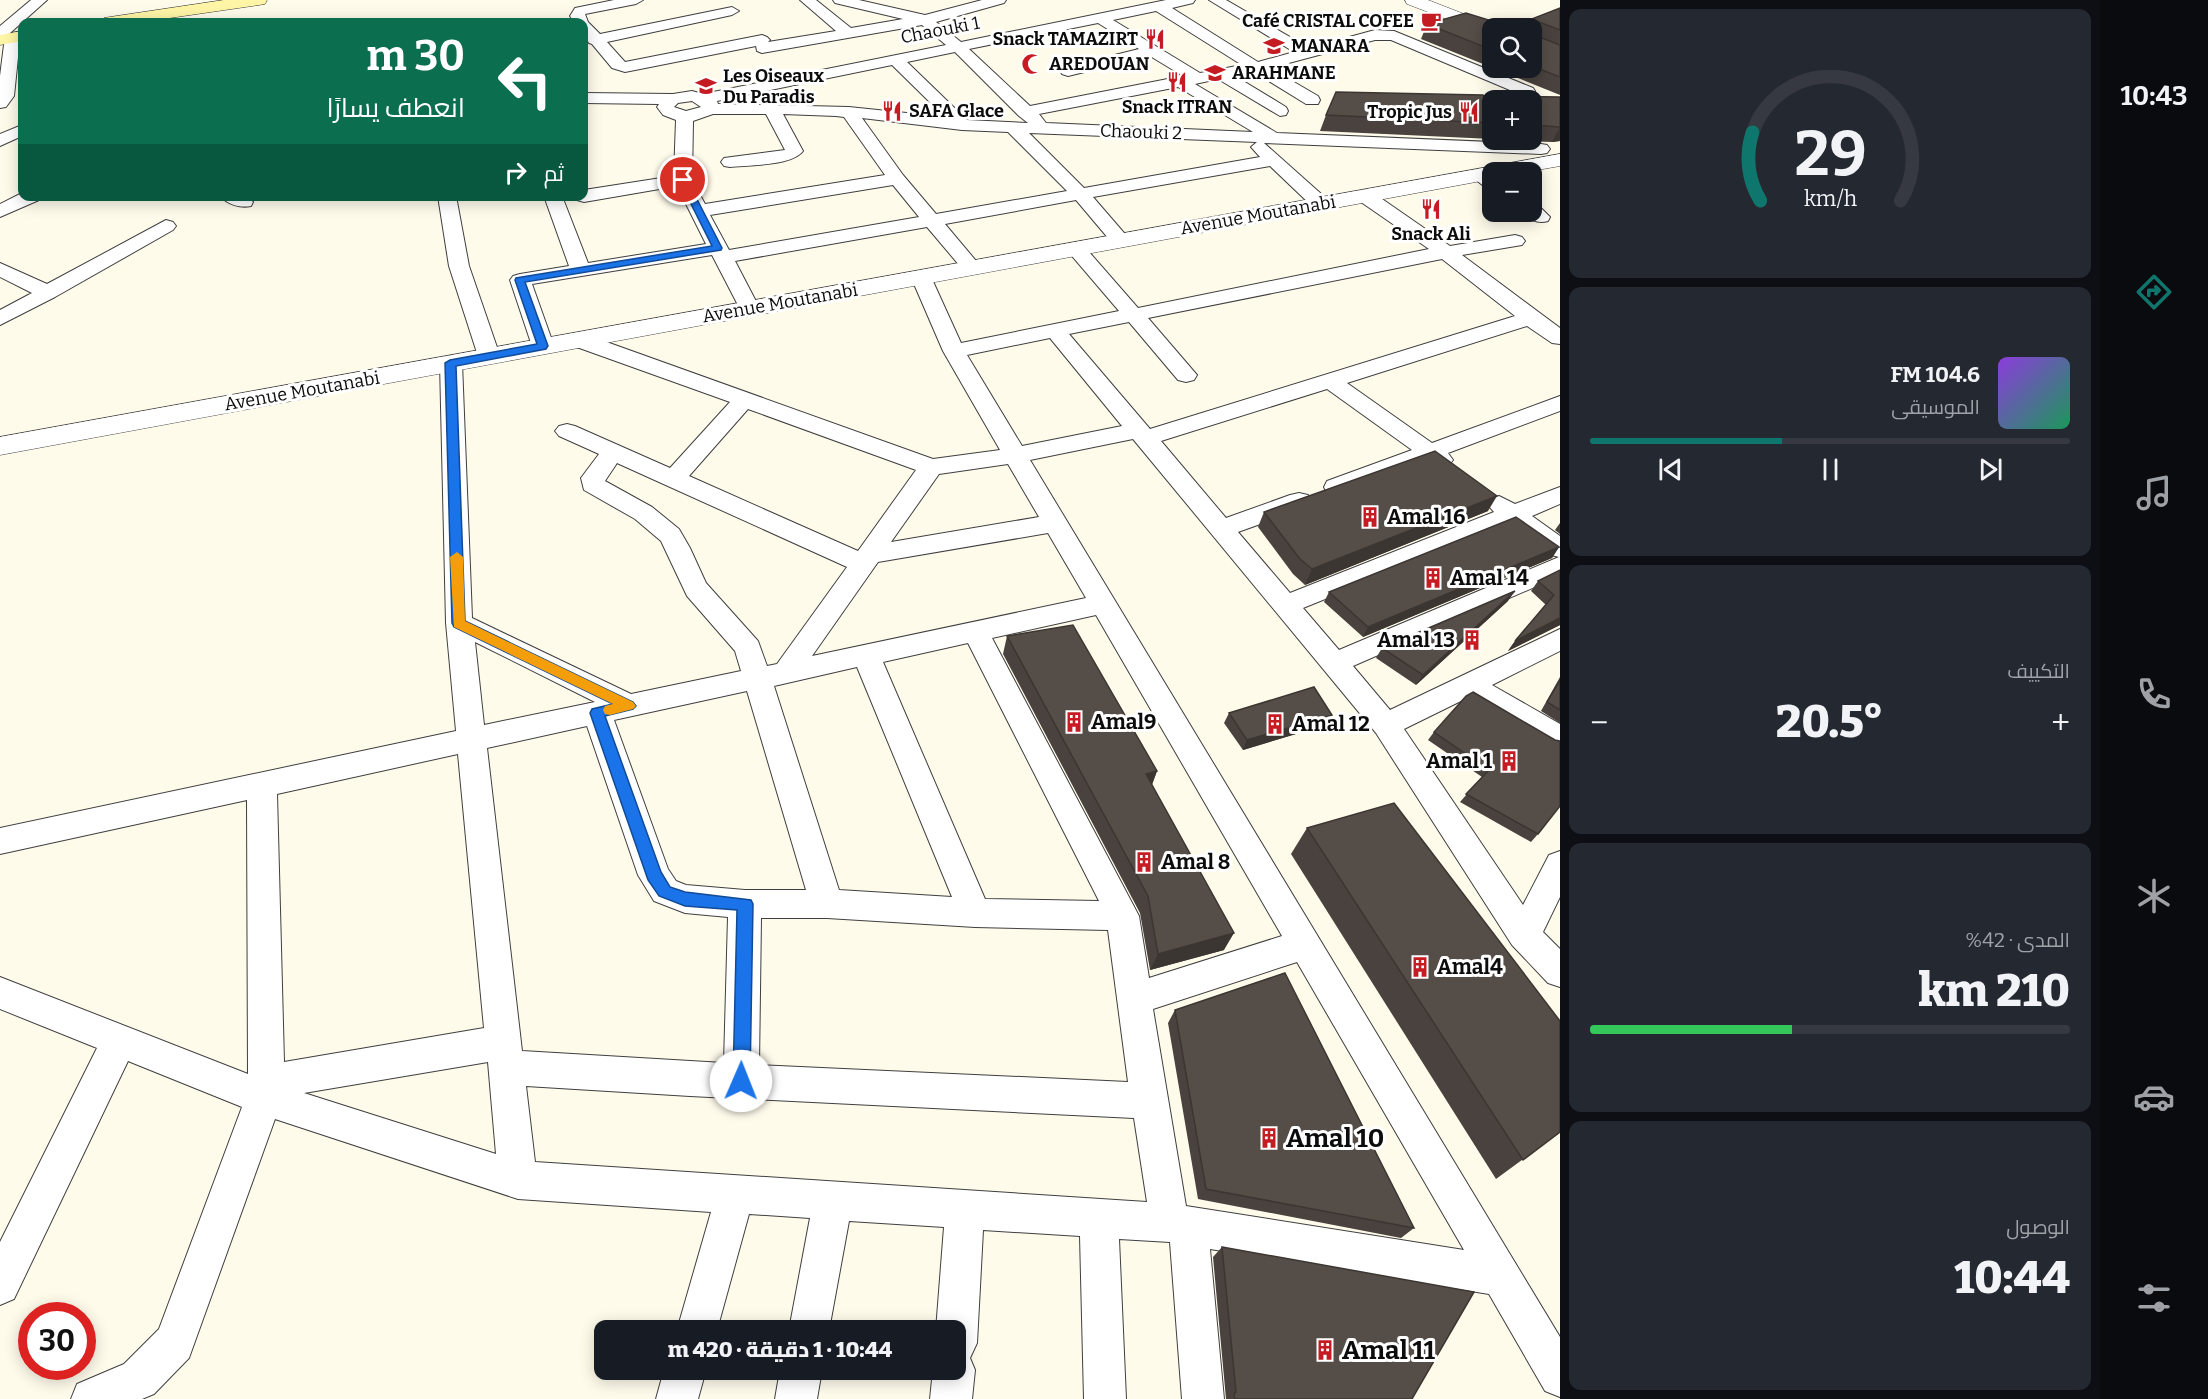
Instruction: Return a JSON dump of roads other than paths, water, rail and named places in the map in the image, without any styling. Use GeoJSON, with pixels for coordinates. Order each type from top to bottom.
{"type":"FeatureCollection","features":[{"type":"Feature","properties":{"kind":"main road"},"geometry":{"type":"LineString","coordinates":[[138,18],[249,1]]}},
{"type":"Feature","properties":{"kind":"street"},"geometry":{"type":"LineString","coordinates":[[25,18],[40,0]]}},
{"type":"Feature","properties":{"kind":"street"},"geometry":{"type":"LineString","coordinates":[[578,18],[580,11],[636,0]]}},
{"type":"Feature","properties":{"kind":"street"},"geometry":{"type":"LineString","coordinates":[[719,0],[732,11],[784,71]]}},
{"type":"Feature","properties":{"kind":"street"},"geometry":{"type":"LineString","coordinates":[[807,0],[848,33]]}},
{"type":"Feature","properties":{"kind":"street"},"geometry":{"type":"LineString","coordinates":[[840,0],[926,20],[958,47],[1044,129]]}},
{"type":"Feature","properties":{"kind":"street"},"geometry":{"type":"LineString","coordinates":[[588,32],[618,65],[633,67],[762,44],[926,20],[999,0]]}},
{"type":"Feature","properties":{"kind":"street"},"geometry":{"type":"LineString","coordinates":[[1105,0],[1131,12]]}},
{"type":"Feature","properties":{"kind":"street","name":"Chaouki 1"},"geometry":{"type":"LineString","coordinates":[[705,102],[704,99],[784,71],[895,59],[1188,0]]}},
{"type":"Feature","properties":{"kind":"street"},"geometry":{"type":"LineString","coordinates":[[1216,0],[1308,54]]}},
{"type":"Feature","properties":{"kind":"street"},"geometry":{"type":"LineString","coordinates":[[1413,0],[1482,26]]}},
{"type":"Feature","properties":{"kind":"street"},"geometry":{"type":"LineString","coordinates":[[1159,6],[1256,68],[1312,100]]}},
{"type":"Feature","properties":{"kind":"street"},"geometry":{"type":"LineString","coordinates":[[594,40],[732,11]]}},
{"type":"Feature","properties":{"kind":"street"},"geometry":{"type":"LineString","coordinates":[[1440,25],[1459,17]]}},
{"type":"Feature","properties":{"kind":"street"},"geometry":{"type":"LineString","coordinates":[[1100,18],[1197,78]]}},
{"type":"Feature","properties":{"kind":"street"},"geometry":{"type":"LineString","coordinates":[[1402,39],[1421,32]]}},
{"type":"Feature","properties":{"kind":"street"},"geometry":{"type":"LineString","coordinates":[[1025,112],[1256,68],[1375,35],[1395,36],[1525,90]]}},
{"type":"Feature","properties":{"kind":"street"},"geometry":{"type":"LineString","coordinates":[[0,103],[6,96],[9,37]]}},
{"type":"Feature","properties":{"kind":"street"},"geometry":{"type":"LineString","coordinates":[[1068,70],[1155,50]]}},
{"type":"Feature","properties":{"kind":"street"},"geometry":{"type":"LineString","coordinates":[[895,59],[962,125]]}},
{"type":"Feature","properties":{"kind":"street"},"geometry":{"type":"LineString","coordinates":[[1221,74],[1280,111]]}},
{"type":"Feature","properties":{"kind":"street"},"geometry":{"type":"LineString","coordinates":[[1179,81],[1273,137]]}},
{"type":"Feature","properties":{"kind":"street"},"geometry":{"type":"LineString","coordinates":[[588,98],[669,103],[685,96],[705,102],[697,115],[685,116],[671,114],[669,103]]}},
{"type":"Feature","properties":{"kind":"street","name":"Chaouki 2"},"geometry":{"type":"LineString","coordinates":[[705,102],[741,108],[901,116],[962,125],[1247,135],[1549,154]]}},
{"type":"Feature","properties":{"kind":"street"},"geometry":{"type":"LineString","coordinates":[[730,162],[789,155],[794,151],[772,109]]}},
{"type":"Feature","properties":{"kind":"street"},"geometry":{"type":"LineString","coordinates":[[849,112],[897,179],[972,268]]}},
{"type":"Feature","properties":{"kind":"street"},"geometry":{"type":"LineString","coordinates":[[685,116],[683,180],[750,309]]}},
{"type":"Feature","properties":{"kind":"street"},"geometry":{"type":"LineString","coordinates":[[1013,128],[1079,193],[1121,241]]}},
{"type":"Feature","properties":{"kind":"street"},"geometry":{"type":"LineString","coordinates":[[0,141],[18,132]]}},
{"type":"Feature","properties":{"kind":"street"},"geometry":{"type":"LineString","coordinates":[[1247,135],[1321,204]]}},
{"type":"Feature","properties":{"kind":"street","name":"Avenue Moutanabi"},"geometry":{"type":"LineString","coordinates":[[1529,162],[1549,154]]}},
{"type":"Feature","properties":{"kind":"street"},"geometry":{"type":"LineString","coordinates":[[543,346],[520,280],[580,269],[720,253],[932,222],[1079,193],[1274,160]]}},
{"type":"Feature","properties":{"kind":"street"},"geometry":{"type":"LineString","coordinates":[[699,211],[897,179]]}},
{"type":"Feature","properties":{"kind":"street"},"geometry":{"type":"LineString","coordinates":[[588,195],[683,180]]}},
{"type":"Feature","properties":{"kind":"street","name":"Avenue Moutanabi"},"geometry":{"type":"LineString","coordinates":[[0,446],[1365,196],[1482,180]]}},
{"type":"Feature","properties":{"kind":"street"},"geometry":{"type":"LineString","coordinates":[[1365,196],[1446,252],[1530,318],[1560,338]]}},
{"type":"Feature","properties":{"kind":"street"},"geometry":{"type":"LineString","coordinates":[[0,211],[21,201]]}},
{"type":"Feature","properties":{"kind":"street"},"geometry":{"type":"LineString","coordinates":[[448,201],[459,267],[489,356]]}},
{"type":"Feature","properties":{"kind":"street"},"geometry":{"type":"LineString","coordinates":[[555,201],[580,269]]}},
{"type":"Feature","properties":{"kind":"street"},"geometry":{"type":"LineString","coordinates":[[0,319],[166,226]]}},
{"type":"Feature","properties":{"kind":"street"},"geometry":{"type":"LineString","coordinates":[[954,351],[1446,252],[1515,241]]}},
{"type":"Feature","properties":{"kind":"street"},"geometry":{"type":"LineString","coordinates":[[1076,249],[1186,375]]}},
{"type":"Feature","properties":{"kind":"street"},"geometry":{"type":"LineString","coordinates":[[0,269],[48,292]]}},
{"type":"Feature","properties":{"kind":"street"},"geometry":{"type":"LineString","coordinates":[[921,277],[954,351],[1501,1276],[1558,1363]]}},
{"type":"Feature","properties":{"kind":"street"},"geometry":{"type":"LineString","coordinates":[[579,340],[743,401],[932,467],[1142,434],[1330,381],[1530,318]]}},
{"type":"Feature","properties":{"kind":"street"},"geometry":{"type":"LineString","coordinates":[[1055,331],[1386,725],[1524,935],[1560,972]]}},
{"type":"Feature","properties":{"kind":"street"},"geometry":{"type":"LineString","coordinates":[[450,363],[459,623],[518,1180]]}},
{"type":"Feature","properties":{"kind":"street"},"geometry":{"type":"LineString","coordinates":[[1330,381],[1456,472]]}},
{"type":"Feature","properties":{"kind":"street"},"geometry":{"type":"LineString","coordinates":[[673,479],[743,401]]}},
{"type":"Feature","properties":{"kind":"street"},"geometry":{"type":"LineString","coordinates":[[1222,529],[1560,403]]}},
{"type":"Feature","properties":{"kind":"street"},"geometry":{"type":"LineString","coordinates":[[567,431],[673,479],[867,559],[1056,523]]}},
{"type":"Feature","properties":{"kind":"street"},"geometry":{"type":"LineString","coordinates":[[613,452],[593,478],[594,484],[600,490],[625,501],[652,519],[671,537],[695,588],[711,610],[736,632],[772,675],[827,904]]}},
{"type":"Feature","properties":{"kind":"street"},"geometry":{"type":"LineString","coordinates":[[772,675],[867,559],[932,467]]}},
{"type":"Feature","properties":{"kind":"street"},"geometry":{"type":"LineString","coordinates":[[1484,492],[1560,549]]}},
{"type":"Feature","properties":{"kind":"street"},"geometry":{"type":"LineString","coordinates":[[1285,605],[1511,512],[1560,495]]}},
{"type":"Feature","properties":{"kind":"street"},"geometry":{"type":"LineString","coordinates":[[1334,663],[1560,566]]}},
{"type":"Feature","properties":{"kind":"street"},"geometry":{"type":"LineString","coordinates":[[0,841],[1104,604]]}},
{"type":"Feature","properties":{"kind":"street"},"geometry":{"type":"LineString","coordinates":[[459,623],[629,706]]}},
{"type":"Feature","properties":{"kind":"street"},"geometry":{"type":"LineString","coordinates":[[975,631],[1123,916],[1149,1101],[1179,1224],[1203,1399]]}},
{"type":"Feature","properties":{"kind":"street"},"geometry":{"type":"LineString","coordinates":[[1386,725],[1560,639]]}},
{"type":"Feature","properties":{"kind":"street"},"geometry":{"type":"LineString","coordinates":[[866,655],[975,913]]}},
{"type":"Feature","properties":{"kind":"street"},"geometry":{"type":"LineString","coordinates":[[1468,685],[1560,738]]}},
{"type":"Feature","properties":{"kind":"street"},"geometry":{"type":"LineString","coordinates":[[597,713],[654,875],[665,891],[685,899],[745,904],[827,904],[975,913],[1123,916]]}},
{"type":"Feature","properties":{"kind":"street"},"geometry":{"type":"LineString","coordinates":[[92,1399],[139,1379],[174,1343],[265,1090],[262,784]]}},
{"type":"Feature","properties":{"kind":"street"},"geometry":{"type":"LineString","coordinates":[[1524,935],[1560,865]]}},
{"type":"Feature","properties":{"kind":"street"},"geometry":{"type":"LineString","coordinates":[[741,1081],[745,904]]}},
{"type":"Feature","properties":{"kind":"street"},"geometry":{"type":"LineString","coordinates":[[1134,999],[1305,944]]}},
{"type":"Feature","properties":{"kind":"street"},"geometry":{"type":"LineString","coordinates":[[1,994],[118,1041],[265,1090],[518,1180],[1179,1224],[1501,1276]]}},
{"type":"Feature","properties":{"kind":"street"},"geometry":{"type":"LineString","coordinates":[[0,1285],[118,1041]]}},
{"type":"Feature","properties":{"kind":"street"},"geometry":{"type":"LineString","coordinates":[[265,1090],[505,1054],[741,1081],[1149,1101]]}},
{"type":"Feature","properties":{"kind":"street"},"geometry":{"type":"LineString","coordinates":[[700,1320],[735,1194]]}},
{"type":"Feature","properties":{"kind":"street"},"geometry":{"type":"LineString","coordinates":[[811,1320],[833,1200]]}},
{"type":"Feature","properties":{"kind":"street"},"geometry":{"type":"LineString","coordinates":[[958,1320],[965,1209]]}},
{"type":"Feature","properties":{"kind":"street"},"geometry":{"type":"LineString","coordinates":[[1099,1218],[1105,1399]]}},
{"type":"Feature","properties":{"kind":"street"},"geometry":{"type":"LineString","coordinates":[[677,1399],[683,1380]]}},
{"type":"Feature","properties":{"kind":"street"},"geometry":{"type":"LineString","coordinates":[[796,1399],[799,1380]]}},
{"type":"Feature","properties":{"kind":"street"},"geometry":{"type":"LineString","coordinates":[[951,1399],[953,1380]]}},
{"type":"Feature","properties":{"kind":"place","name":"Café CRISTAL COFEE"},"geometry":{"type":"Point","coordinates":[1431,21]}},
{"type":"Feature","properties":{"kind":"place","name":"Snack TAMAZIRT"},"geometry":{"type":"Point","coordinates":[1155,39]}},
{"type":"Feature","properties":{"kind":"place","name":"MANARA"},"geometry":{"type":"Point","coordinates":[1274,46]}},
{"type":"Feature","properties":{"kind":"place","name":"AREDOUAN"},"geometry":{"type":"Point","coordinates":[1032,64]}},
{"type":"Feature","properties":{"kind":"place","name":"ARAHMANE"},"geometry":{"type":"Point","coordinates":[1215,73]}},
{"type":"Feature","properties":{"kind":"place","name":"Snack ITRAN"},"geometry":{"type":"Point","coordinates":[1177,82]}},
{"type":"Feature","properties":{"kind":"place","name":"Les Oiseaux Du Paradis"},"geometry":{"type":"Point","coordinates":[706,86]}},
{"type":"Feature","properties":{"kind":"place","name":"SAFA Glace"},"geometry":{"type":"Point","coordinates":[892,111]}},
{"type":"Feature","properties":{"kind":"place","name":"Tropic Jus"},"geometry":{"type":"Point","coordinates":[1469,112]}},
{"type":"Feature","properties":{"kind":"place","name":"Snack Ali"},"geometry":{"type":"Point","coordinates":[1431,209]}},
{"type":"Feature","properties":{"kind":"place","name":"Amal 16"},"geometry":{"type":"Point","coordinates":[1370,517]}},
{"type":"Feature","properties":{"kind":"place","name":"Amal 14"},"geometry":{"type":"Point","coordinates":[1433,578]}},
{"type":"Feature","properties":{"kind":"place","name":"Amal 13"},"geometry":{"type":"Point","coordinates":[1472,640]}},
{"type":"Feature","properties":{"kind":"place","name":"Amal9"},"geometry":{"type":"Point","coordinates":[1074,722]}},
{"type":"Feature","properties":{"kind":"place","name":"Amal 12"},"geometry":{"type":"Point","coordinates":[1275,724]}},
{"type":"Feature","properties":{"kind":"place","name":"Amal 1"},"geometry":{"type":"Point","coordinates":[1509,761]}},
{"type":"Feature","properties":{"kind":"place","name":"Amal 8"},"geometry":{"type":"Point","coordinates":[1144,862]}},
{"type":"Feature","properties":{"kind":"place","name":"Amal4"},"geometry":{"type":"Point","coordinates":[1420,967]}},
{"type":"Feature","properties":{"kind":"place","name":"Amal 10"},"geometry":{"type":"Point","coordinates":[1269,1138]}},
{"type":"Feature","properties":{"kind":"place","name":"Amal 11"},"geometry":{"type":"Point","coordinates":[1325,1350]}}]}
